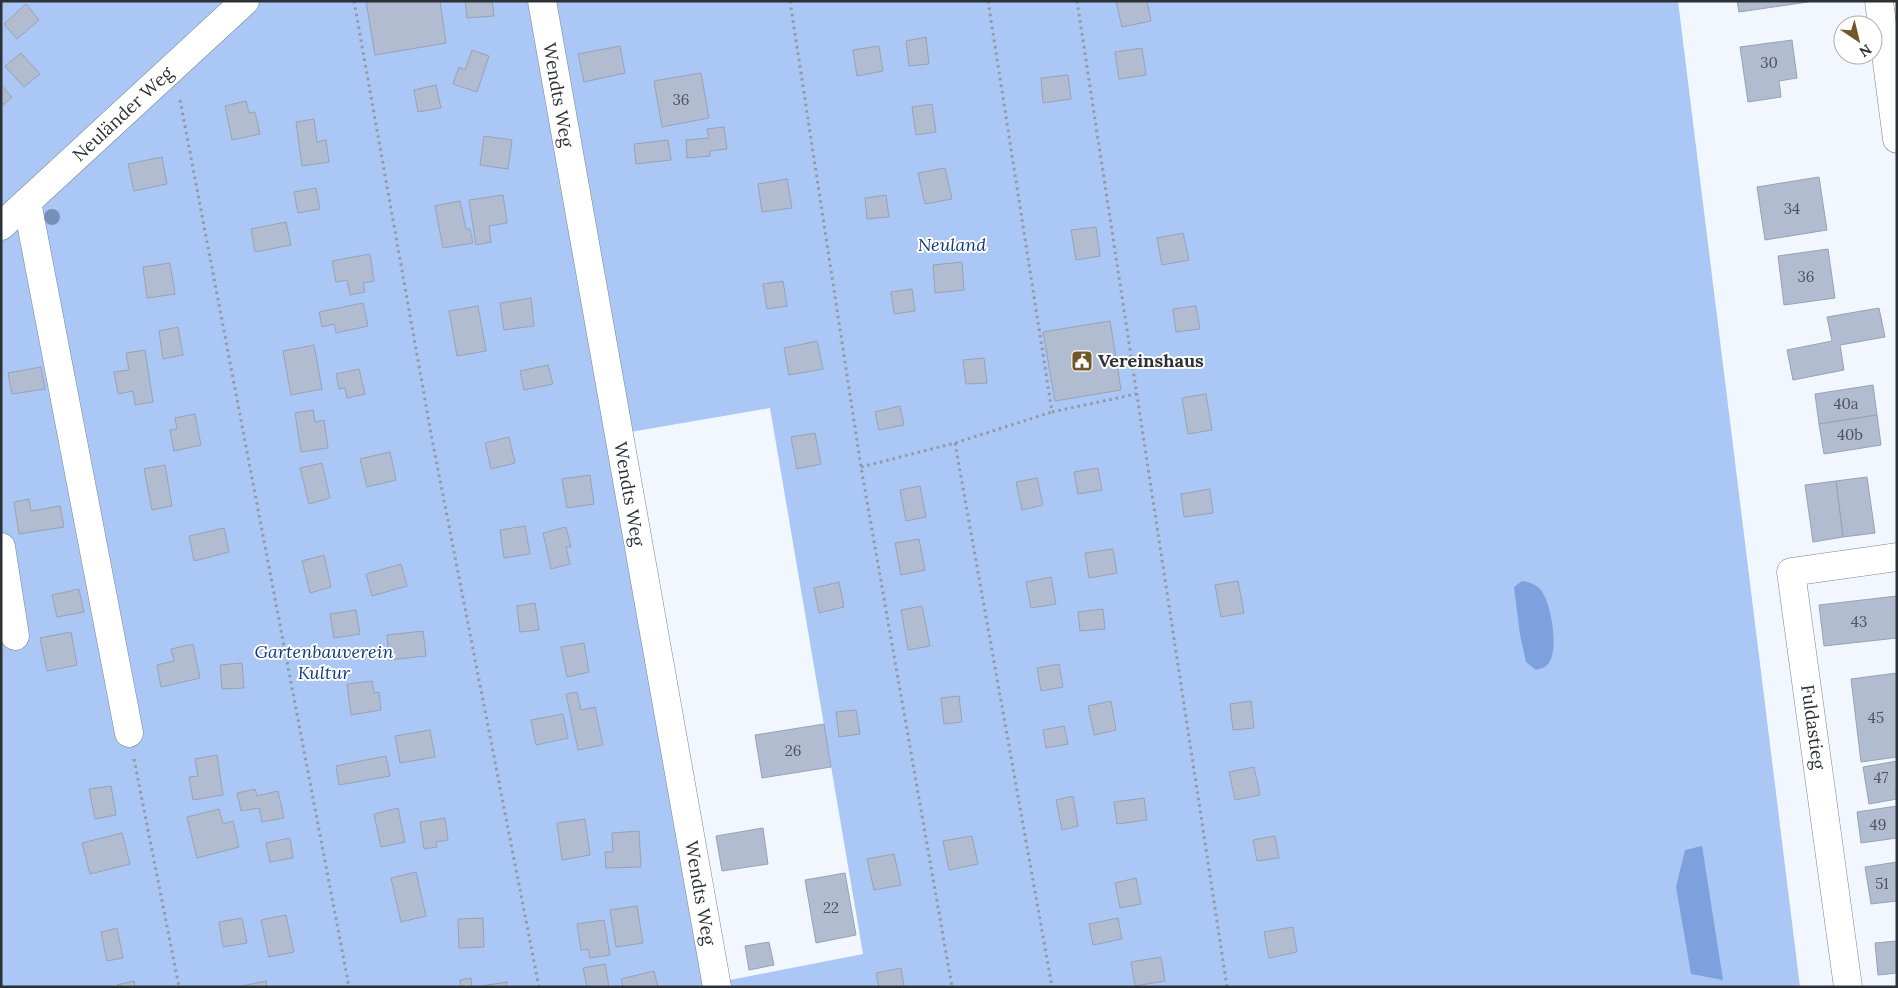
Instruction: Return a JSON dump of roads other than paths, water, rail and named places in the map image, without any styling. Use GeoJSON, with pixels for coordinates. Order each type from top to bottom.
{"type":"FeatureCollection","features":[{"type":"Feature","properties":{"kind":"street","name":"Neuländer Weg"},"geometry":{"type":"LineString","coordinates":[[1,226],[174,68],[244,1]]}},
{"type":"Feature","properties":{"kind":"street","name":"Wendts Weg"},"geometry":{"type":"LineString","coordinates":[[542,1],[717,987]]}},
{"type":"Feature","properties":{"kind":"street"},"geometry":{"type":"LineString","coordinates":[[1879,1],[1897,139]]}},
{"type":"Feature","properties":{"kind":"street"},"geometry":{"type":"LineString","coordinates":[[27,202],[129,733]]}},
{"type":"Feature","properties":{"kind":"street"},"geometry":{"type":"LineString","coordinates":[[1,547],[15,636]]}},
{"type":"Feature","properties":{"kind":"street","name":"Fuldastieg"},"geometry":{"type":"LineString","coordinates":[[1848,987],[1791,572],[1897,557]]}},
{"type":"Feature","properties":{"kind":"place","name":"Vereinshaus"},"geometry":{"type":"Point","coordinates":[1082,361]}},
{"type":"Feature","properties":{"kind":"park label","name":"Neuland"},"geometry":{"type":"Point","coordinates":[952,245]}},
{"type":"Feature","properties":{"kind":"park label","name":"Gartenbauverein Kultur"},"geometry":{"type":"Point","coordinates":[324,662]}}]}
